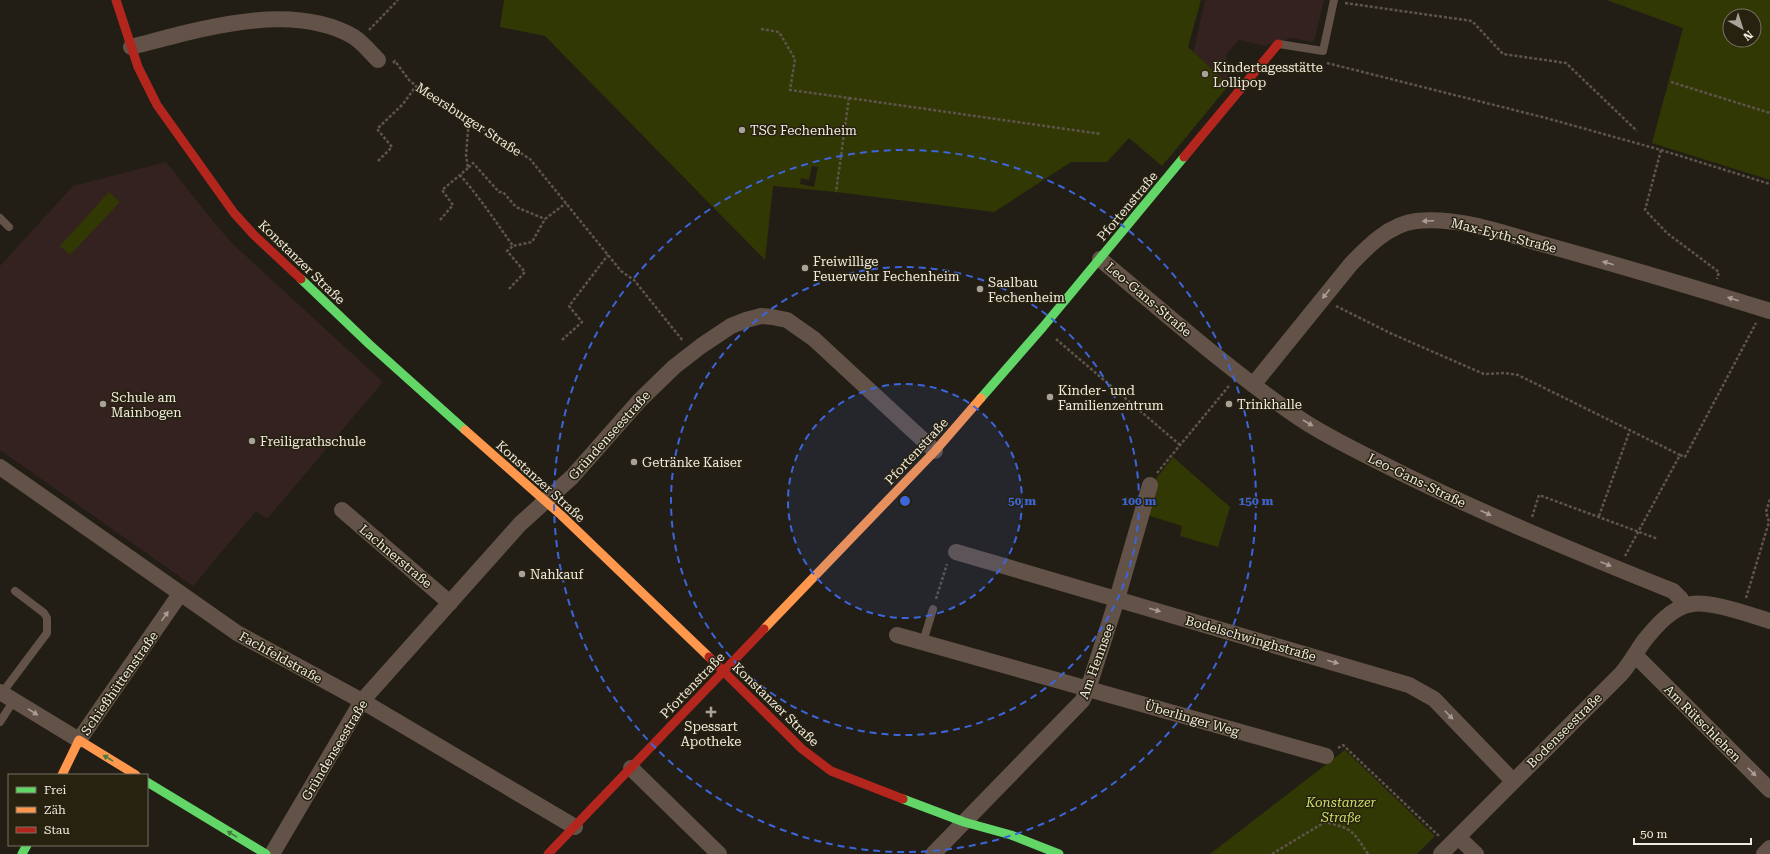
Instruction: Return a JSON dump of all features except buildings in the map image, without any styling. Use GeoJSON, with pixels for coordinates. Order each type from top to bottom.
{"type":"FeatureCollection","features":[{"type":"Feature","properties":{"kind":"street","name":"Konstanzer Straße"},"geometry":{"type":"LineString","coordinates":[[116,0],[131,48],[145,83],[173,129],[226,201],[254,235],[369,344],[546,502],[802,749],[830,771],[842,777],[964,822],[1011,836],[1059,854]]}},
{"type":"Feature","properties":{"kind":"street"},"geometry":{"type":"LineString","coordinates":[[131,48],[211,27],[260,19],[289,18],[313,21],[335,28],[359,41],[383,63]]}},
{"type":"Feature","properties":{"kind":"street","name":"Pfortenstraße"},"geometry":{"type":"LineString","coordinates":[[548,854],[935,451],[1043,328],[1278,44]]}},
{"type":"Feature","properties":{"kind":"street","name":"Max-Eyth-Straße"},"geometry":{"type":"LineString","coordinates":[[1253,385],[1351,264],[1381,236],[1400,226],[1414,221],[1450,221],[1472,225],[1713,293],[1767,310]]}},
{"type":"Feature","properties":{"kind":"street","name":"Leo-Gans-Straße"},"geometry":{"type":"LineString","coordinates":[[1100,259],[1239,374],[1300,419],[1351,448],[1428,486],[1527,531],[1673,591],[1681,599],[1684,606]]}},
{"type":"Feature","properties":{"kind":"street","name":"Gründenseestraße"},"geometry":{"type":"LineString","coordinates":[[272,854],[362,701],[520,524],[572,477],[639,401],[674,367],[731,326],[761,316],[787,320],[814,339],[935,451]]}},
{"type":"Feature","properties":{"kind":"street","name":"Fachfeldstraße"},"geometry":{"type":"LineString","coordinates":[[0,467],[237,633],[362,701],[575,827]]}},
{"type":"Feature","properties":{"kind":"street","name":"Am Hennsee"},"geometry":{"type":"LineString","coordinates":[[933,854],[1082,702],[1088,689],[1117,599],[1150,485]]}},
{"type":"Feature","properties":{"kind":"street","name":"Lachnerstraße"},"geometry":{"type":"LineString","coordinates":[[342,510],[450,603]]}},
{"type":"Feature","properties":{"kind":"street","name":"Bodelschwinghstraße"},"geometry":{"type":"LineString","coordinates":[[956,552],[1409,685],[1434,699],[1513,781]]}},
{"type":"Feature","properties":{"kind":"street","name":"Schießhüttenstraße"},"geometry":{"type":"LineString","coordinates":[[62,774],[79,740],[180,594]]}},
{"type":"Feature","properties":{"kind":"street"},"geometry":{"type":"LineString","coordinates":[[1684,606],[1699,604],[1722,607],[1770,621]]}},
{"type":"Feature","properties":{"kind":"street","name":"Bodenseestraße"},"geometry":{"type":"LineString","coordinates":[[1449,846],[1621,674],[1644,642],[1664,620],[1675,610],[1684,606]]}},
{"type":"Feature","properties":{"kind":"street","name":"Überlinger Weg"},"geometry":{"type":"LineString","coordinates":[[897,635],[1326,756]]}},
{"type":"Feature","properties":{"kind":"street","name":"Am Rütschlehen"},"geometry":{"type":"LineString","coordinates":[[1635,655],[1770,790]]}},
{"type":"Feature","properties":{"kind":"street"},"geometry":{"type":"LineString","coordinates":[[5,695],[134,774]]}},
{"type":"Feature","properties":{"kind":"street"},"geometry":{"type":"LineString","coordinates":[[631,768],[719,854]]}},
{"type":"Feature","properties":{"kind":"street"},"geometry":{"type":"LineString","coordinates":[[148,783],[266,854]]}},
{"type":"Feature","properties":{"kind":"street"},"geometry":{"type":"LineString","coordinates":[[1449,846],[1476,854]]}},
{"type":"Feature","properties":{"kind":"street"},"geometry":{"type":"LineString","coordinates":[[1764,854],[1770,848]]}},
{"type":"Feature","properties":{"kind":"lane"},"geometry":{"type":"LineString","coordinates":[[1278,44],[1323,51],[1334,1]]}},
{"type":"Feature","properties":{"kind":"lane"},"geometry":{"type":"LineString","coordinates":[[0,218],[9,227]]}},
{"type":"Feature","properties":{"kind":"lane"},"geometry":{"type":"LineString","coordinates":[[0,722],[5,695],[47,633],[47,618],[44,613],[15,591]]}},
{"type":"Feature","properties":{"kind":"lane"},"geometry":{"type":"LineString","coordinates":[[923,642],[933,609]]}},
{"type":"Feature","properties":{"kind":"path"},"geometry":{"type":"LineString","coordinates":[[359,41],[398,0]]}},
{"type":"Feature","properties":{"kind":"path"},"geometry":{"type":"LineString","coordinates":[[1334,1],[1472,21],[1503,54],[1566,64],[1637,131]]}},
{"type":"Feature","properties":{"kind":"path"},"geometry":{"type":"LineString","coordinates":[[761,29],[779,32],[795,59],[790,90],[1101,134]]}},
{"type":"Feature","properties":{"kind":"path","name":"Meersburger Straße"},"geometry":{"type":"LineString","coordinates":[[383,63],[395,62],[416,86],[530,159],[621,271],[634,280],[692,353]]}},
{"type":"Feature","properties":{"kind":"path"},"geometry":{"type":"LineString","coordinates":[[1326,63],[1546,118],[1661,150],[1770,184]]}},
{"type":"Feature","properties":{"kind":"path"},"geometry":{"type":"LineString","coordinates":[[1671,82],[1770,113]]}},
{"type":"Feature","properties":{"kind":"path"},"geometry":{"type":"LineString","coordinates":[[378,161],[392,147],[377,129],[403,104],[416,86]]}},
{"type":"Feature","properties":{"kind":"path"},"geometry":{"type":"LineString","coordinates":[[836,192],[849,98]]}},
{"type":"Feature","properties":{"kind":"path"},"geometry":{"type":"LineString","coordinates":[[468,168],[466,155],[469,120]]}},
{"type":"Feature","properties":{"kind":"path"},"geometry":{"type":"LineString","coordinates":[[1661,150],[1645,210],[1667,233],[1719,272],[1713,293]]}},
{"type":"Feature","properties":{"kind":"path"},"geometry":{"type":"LineString","coordinates":[[440,220],[453,205],[442,190],[473,164],[500,192],[503,192],[516,207],[545,219]]}},
{"type":"Feature","properties":{"kind":"path"},"geometry":{"type":"LineString","coordinates":[[460,175],[476,194],[482,205],[492,215],[513,246]]}},
{"type":"Feature","properties":{"kind":"path"},"geometry":{"type":"LineString","coordinates":[[509,289],[524,272],[507,251],[513,246],[532,242],[545,219],[566,203]]}},
{"type":"Feature","properties":{"kind":"path"},"geometry":{"type":"LineString","coordinates":[[562,340],[582,322],[570,306],[608,255]]}},
{"type":"Feature","properties":{"kind":"path"},"geometry":{"type":"LineString","coordinates":[[1322,299],[1390,333],[1484,374],[1505,373],[1518,375],[1685,457],[1767,310]]}},
{"type":"Feature","properties":{"kind":"path"},"geometry":{"type":"LineString","coordinates":[[1043,328],[1180,445]]}},
{"type":"Feature","properties":{"kind":"path"},"geometry":{"type":"LineString","coordinates":[[1150,485],[1152,480],[1180,445],[1239,374]]}},
{"type":"Feature","properties":{"kind":"path"},"geometry":{"type":"LineString","coordinates":[[1599,516],[1630,430]]}},
{"type":"Feature","properties":{"kind":"path"},"geometry":{"type":"LineString","coordinates":[[1618,569],[1680,455]]}},
{"type":"Feature","properties":{"kind":"path"},"geometry":{"type":"LineString","coordinates":[[1527,531],[1539,495],[1658,539]]}},
{"type":"Feature","properties":{"kind":"path"},"geometry":{"type":"LineString","coordinates":[[1742,613],[1769,522],[1766,512],[1770,499]]}},
{"type":"Feature","properties":{"kind":"path"},"geometry":{"type":"LineString","coordinates":[[933,609],[949,557],[956,552]]}},
{"type":"Feature","properties":{"kind":"path"},"geometry":{"type":"LineString","coordinates":[[1326,756],[1343,745],[1449,846]]}},
{"type":"Feature","properties":{"kind":"path"},"geometry":{"type":"LineString","coordinates":[[1272,854],[1325,822],[1347,828],[1356,835],[1368,854]]}},
{"type":"Feature","properties":{"kind":"shaded area","name":"Kindertagesstätte Lollipop"},"geometry":{"type":"Polygon","coordinates":[[[1205,0],[1324,0],[1315,38],[1312,42],[1291,38],[1265,46],[1239,40],[1226,55],[1229,85],[1162,166],[1129,137],[1191,63],[1205,0]]]}},
{"type":"Feature","properties":{"kind":"shaded area"},"geometry":{"type":"Polygon","coordinates":[[[166,162],[216,225],[234,245],[383,382],[267,519],[256,511],[193,586],[0,450],[0,266],[73,186],[166,162]]]}},
{"type":"Feature","properties":{"kind":"green space"},"geometry":{"type":"Polygon","coordinates":[[[504,0],[1201,0],[1188,47],[1229,85],[1162,166],[1129,138],[1107,162],[1071,162],[994,212],[836,192],[773,186],[765,260],[545,36],[500,27],[504,0]],[[812,166],[809,180],[801,178],[800,184],[814,187],[818,167],[812,166]]]}},
{"type":"Feature","properties":{"kind":"green space"},"geometry":{"type":"Polygon","coordinates":[[[1607,0],[1770,0],[1770,180],[1652,143],[1683,28],[1607,0]]]}},
{"type":"Feature","properties":{"kind":"green space"},"geometry":{"type":"Polygon","coordinates":[[[109,192],[120,202],[70,255],[60,246],[109,192]]]}},
{"type":"Feature","properties":{"kind":"green space"},"geometry":{"type":"Polygon","coordinates":[[[1173,457],[1230,507],[1218,547],[1180,536],[1182,526],[1144,514],[1155,480],[1173,457]]]}},
{"type":"Feature","properties":{"kind":"green space","name":"Konstanzer Straße"},"geometry":{"type":"Polygon","coordinates":[[[1345,750],[1435,836],[1417,854],[1210,854],[1345,750]]]}},
{"type":"Feature","properties":{"kind":"traffic: fast"},"geometry":{"type":"LineString","coordinates":[[981,398],[1043,327],[1184,157]]}},
{"type":"Feature","properties":{"kind":"traffic: fast"},"geometry":{"type":"LineString","coordinates":[[301,279],[369,344],[465,430]]}},
{"type":"Feature","properties":{"kind":"traffic: fast"},"geometry":{"type":"LineString","coordinates":[[148,783],[266,854]]}},
{"type":"Feature","properties":{"kind":"traffic: fast"},"geometry":{"type":"LineString","coordinates":[[903,799],[964,822],[1011,835],[1059,854]]}},
{"type":"Feature","properties":{"kind":"traffic: fast"},"geometry":{"type":"LineString","coordinates":[[22,854],[26,846]]}},
{"type":"Feature","properties":{"kind":"traffic: slow"},"geometry":{"type":"LineString","coordinates":[[764,629],[935,451],[981,398]]}},
{"type":"Feature","properties":{"kind":"traffic: slow"},"geometry":{"type":"LineString","coordinates":[[465,430],[561,515],[709,657]]}},
{"type":"Feature","properties":{"kind":"traffic: slow"},"geometry":{"type":"LineString","coordinates":[[62,774],[79,740],[134,774]]}},
{"type":"Feature","properties":{"kind":"traffic: jam"},"geometry":{"type":"LineString","coordinates":[[116,0],[138,67],[157,105],[234,213],[254,235],[301,279]]}},
{"type":"Feature","properties":{"kind":"traffic: jam"},"geometry":{"type":"LineString","coordinates":[[1184,157],[1278,44]]}},
{"type":"Feature","properties":{"kind":"traffic: jam"},"geometry":{"type":"LineString","coordinates":[[548,854],[764,629]]}},
{"type":"Feature","properties":{"kind":"traffic: jam"},"geometry":{"type":"LineString","coordinates":[[709,657],[802,749],[831,771],[903,799]]}},
{"type":"Feature","properties":{"kind":"place","name":"Kindertagesstätte Lollipop"},"geometry":{"type":"Point","coordinates":[1205,74]}},
{"type":"Feature","properties":{"kind":"place","name":"TSG Fechenheim"},"geometry":{"type":"Point","coordinates":[742,130]}},
{"type":"Feature","properties":{"kind":"place","name":"Freiwillige Feuerwehr Fechenheim"},"geometry":{"type":"Point","coordinates":[805,268]}},
{"type":"Feature","properties":{"kind":"place","name":"Saalbau Fechenheim"},"geometry":{"type":"Point","coordinates":[980,289]}},
{"type":"Feature","properties":{"kind":"place","name":"Kinder- und Familienzentrum"},"geometry":{"type":"Point","coordinates":[1050,397]}},
{"type":"Feature","properties":{"kind":"place","name":"Schule am Mainbogen"},"geometry":{"type":"Point","coordinates":[103,404]}},
{"type":"Feature","properties":{"kind":"place","name":"Trinkhalle"},"geometry":{"type":"Point","coordinates":[1229,404]}},
{"type":"Feature","properties":{"kind":"place","name":"Freiligrathschule"},"geometry":{"type":"Point","coordinates":[252,441]}},
{"type":"Feature","properties":{"kind":"place","name":"Getränke Kaiser"},"geometry":{"type":"Point","coordinates":[634,462]}},
{"type":"Feature","properties":{"kind":"place","name":"Nahkauf"},"geometry":{"type":"Point","coordinates":[522,574]}},
{"type":"Feature","properties":{"kind":"place","name":"Spessart Apotheke"},"geometry":{"type":"Point","coordinates":[711,712]}}]}
